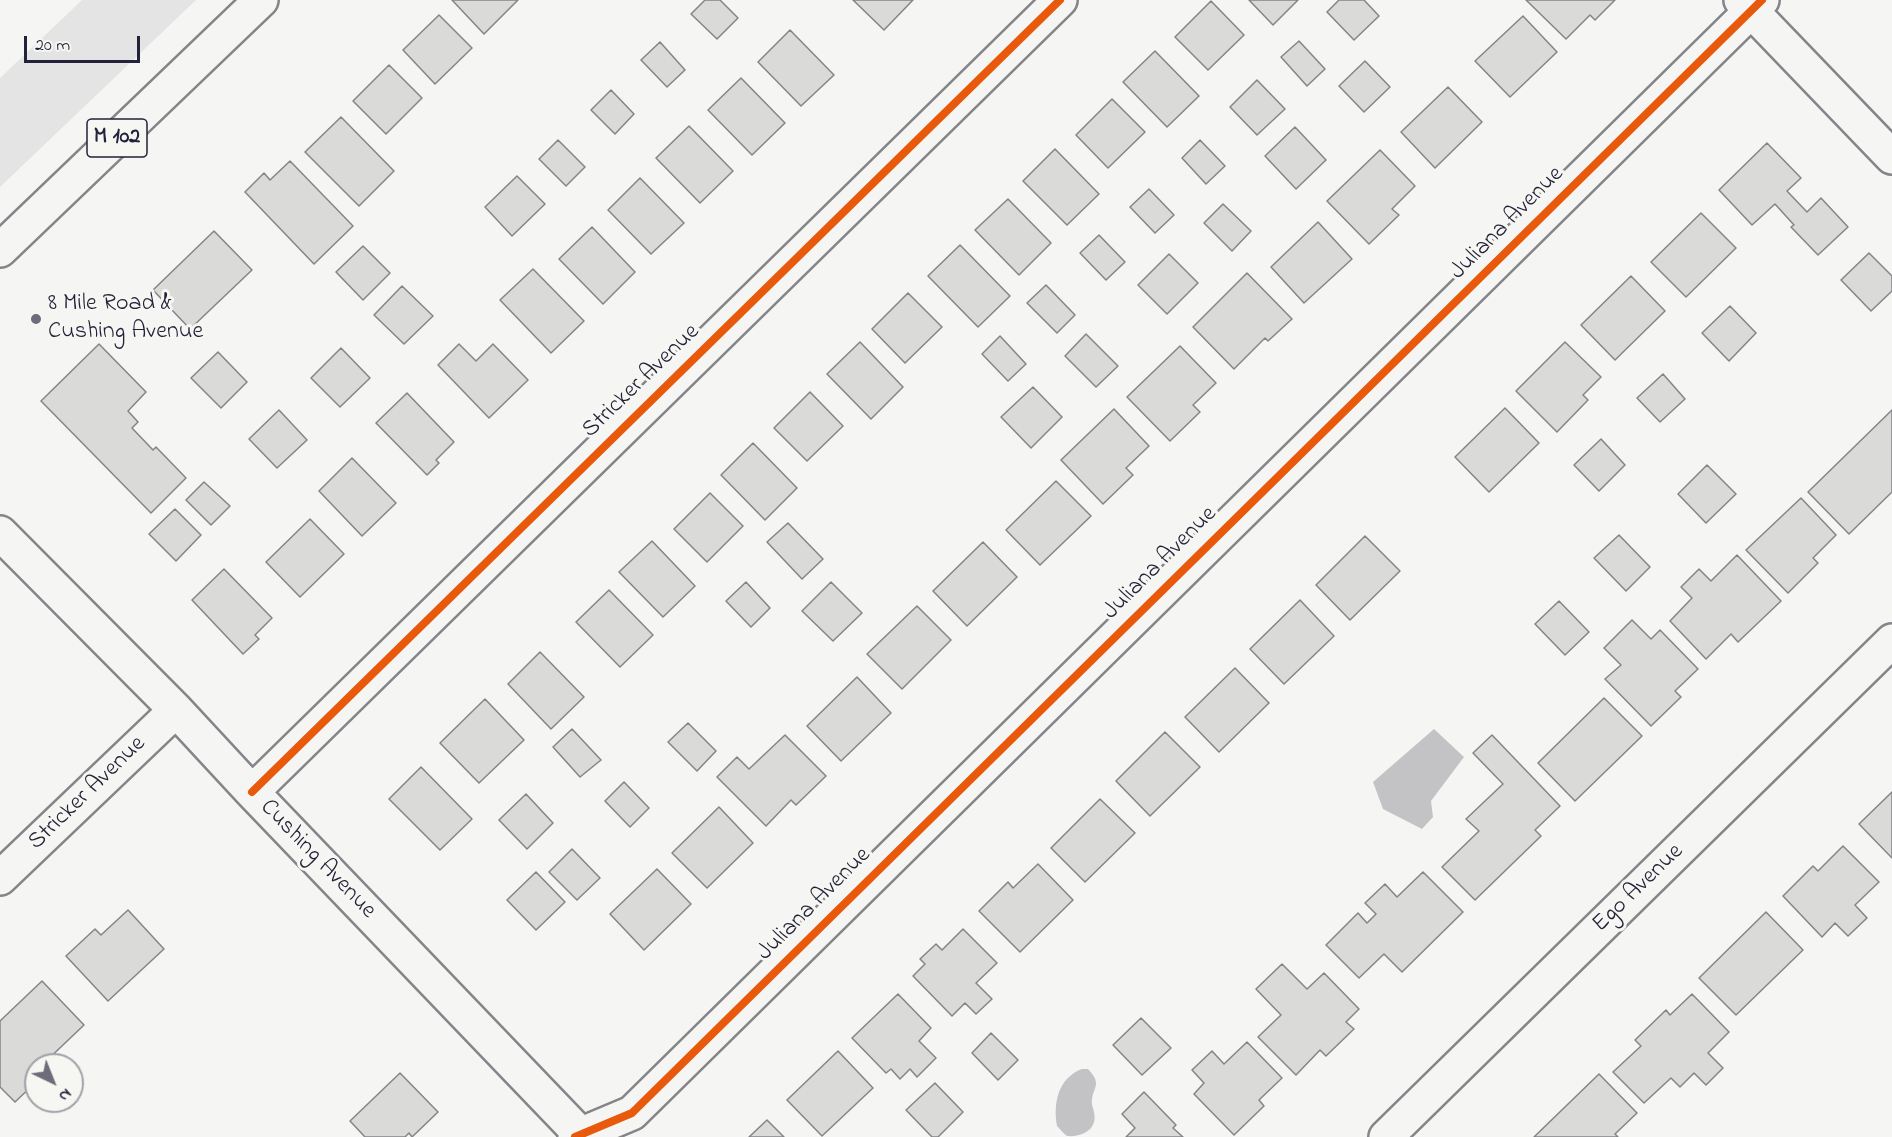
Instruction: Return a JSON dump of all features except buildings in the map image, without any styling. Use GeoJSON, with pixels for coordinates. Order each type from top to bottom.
{"type":"FeatureCollection","features":[{"type":"Feature","properties":{"kind":"main road","name":"M 102"},"geometry":{"type":"LineString","coordinates":[[0,250],[261,0]]}},
{"type":"Feature","properties":{"kind":"main road","name":"Stricker Avenue"},"geometry":{"type":"LineString","coordinates":[[252,792],[1060,0]]}},
{"type":"Feature","properties":{"kind":"main road"},"geometry":{"type":"LineString","coordinates":[[1751,3],[1892,157]]}},
{"type":"Feature","properties":{"kind":"main road","name":"Juliana Avenue"},"geometry":{"type":"LineString","coordinates":[[579,1136],[632,1113],[1751,3]]}},
{"type":"Feature","properties":{"kind":"main road","name":"Cushing Avenue"},"geometry":{"type":"LineString","coordinates":[[0,533],[176,710],[579,1136]]}},
{"type":"Feature","properties":{"kind":"main road","name":"Ego Avenue"},"geometry":{"type":"LineString","coordinates":[[1386,1137],[1892,642]]}},
{"type":"Feature","properties":{"kind":"main road","name":"Stricker Avenue"},"geometry":{"type":"LineString","coordinates":[[0,878],[176,710]]}},
{"type":"Feature","properties":{"kind":"shaded area"},"geometry":{"type":"Polygon","coordinates":[[[82,0],[196,0],[0,187],[0,78],[82,0]]]}},
{"type":"Feature","properties":{"kind":"shaded area"},"geometry":{"type":"Polygon","coordinates":[[[1434,729],[1464,757],[1431,801],[1433,817],[1422,829],[1383,809],[1373,782],[1434,729]]]}},
{"type":"Feature","properties":{"kind":"shaded area"},"geometry":{"type":"Polygon","coordinates":[[[1082,1069],[1088,1069],[1096,1083],[1092,1098],[1094,1122],[1084,1134],[1067,1136],[1057,1126],[1057,1100],[1067,1078],[1082,1069]]]}},
{"type":"Feature","properties":{"kind":"cycle path"},"geometry":{"type":"LineString","coordinates":[[252,792],[1060,0]]}},
{"type":"Feature","properties":{"kind":"cycle path"},"geometry":{"type":"LineString","coordinates":[[575,1137],[632,1113],[1762,0]]}},
{"type":"Feature","properties":{"kind":"place","name":"8 Mile Road & Cushing Avenue"},"geometry":{"type":"Point","coordinates":[36,319]}}]}
